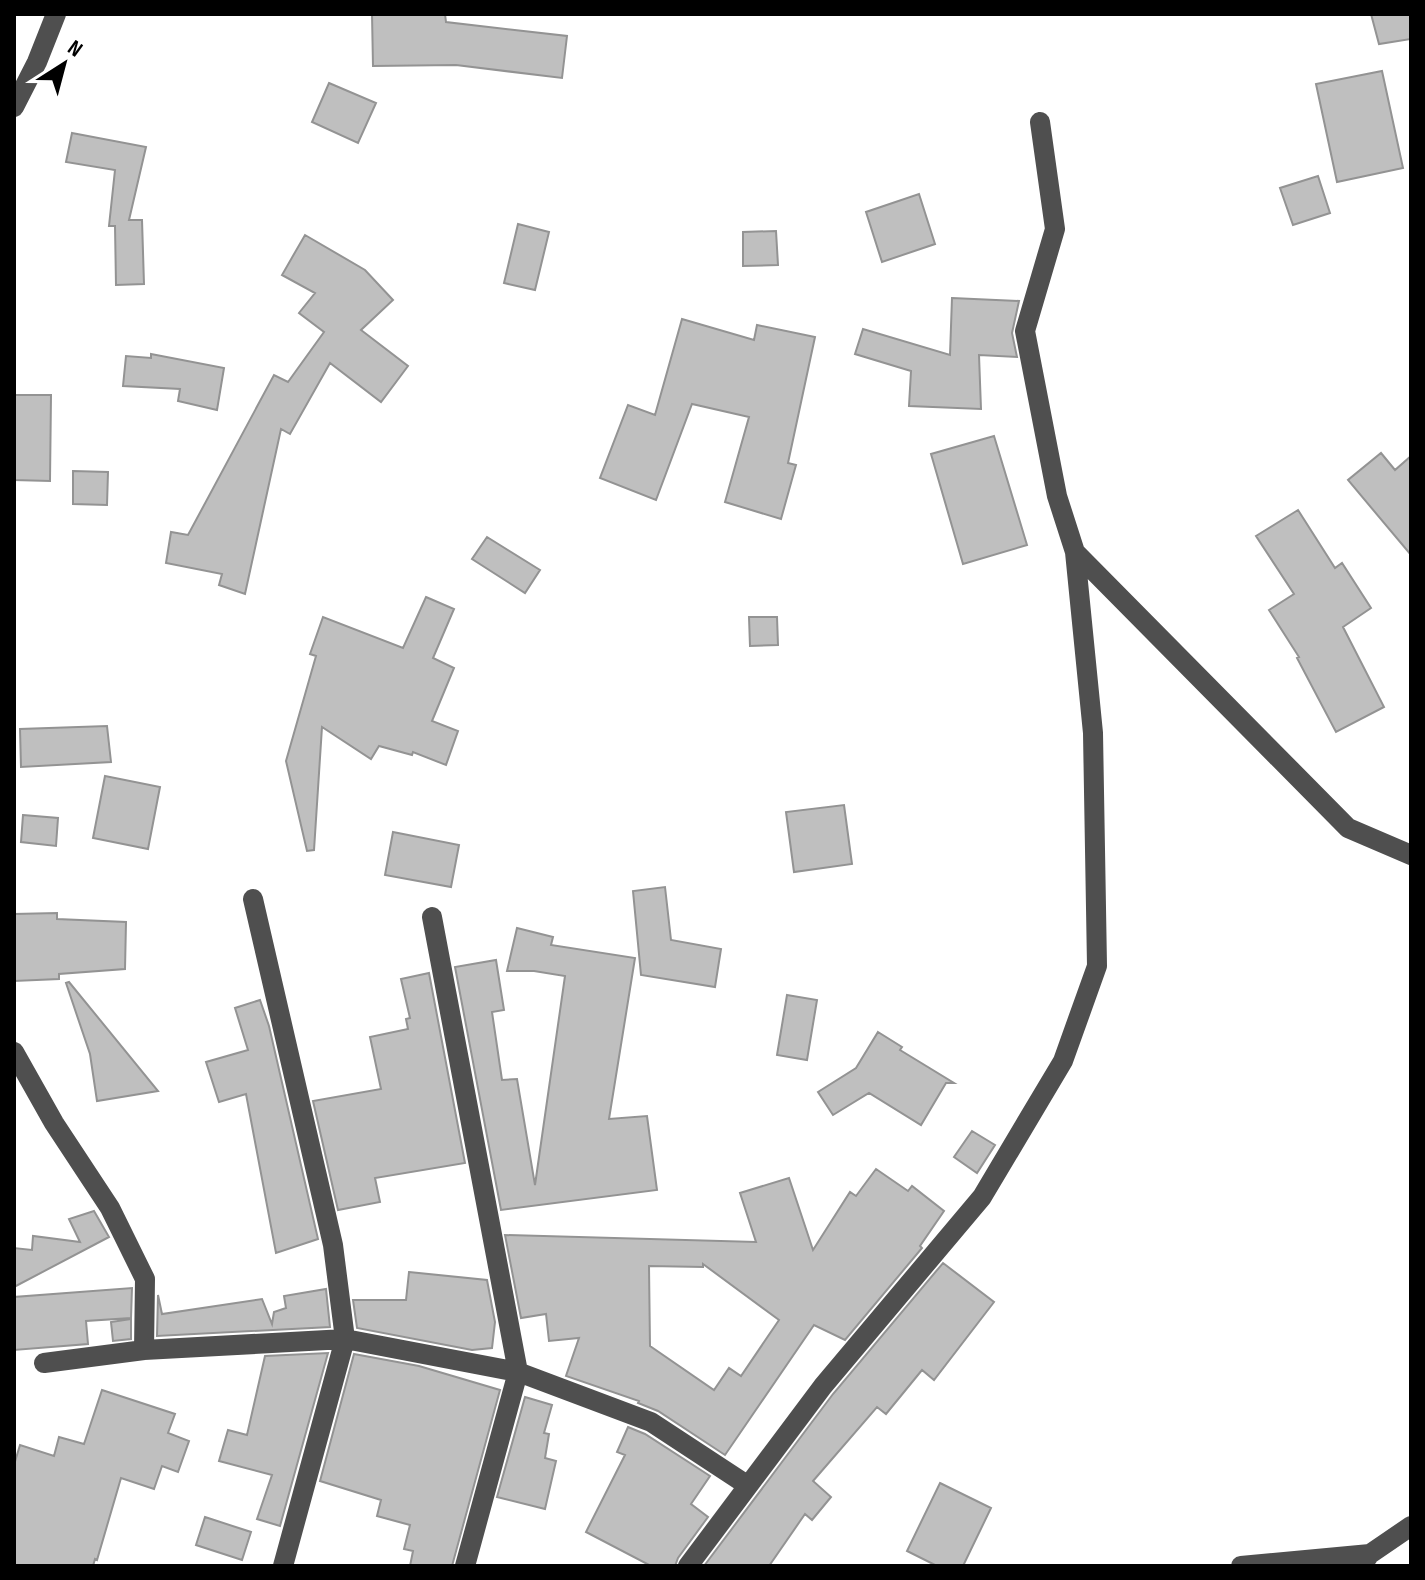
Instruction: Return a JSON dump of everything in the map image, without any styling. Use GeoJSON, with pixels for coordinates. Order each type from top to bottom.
{"type":"FeatureCollection","features":[{"type":"Feature","properties":{"kind":"street"},"geometry":{"type":"LineString","coordinates":[[14,107],[37,62],[56,14]]}},
{"type":"Feature","properties":{"kind":"street"},"geometry":{"type":"LineString","coordinates":[[688,1566],[823,1386],[982,1197],[1063,1061],[1097,966],[1093,733],[1075,552],[1057,496],[1025,331],[1055,229],[1040,122]]}},
{"type":"Feature","properties":{"kind":"street"},"geometry":{"type":"LineString","coordinates":[[1075,552],[1348,828],[1411,855]]}},
{"type":"Feature","properties":{"kind":"street"},"geometry":{"type":"LineString","coordinates":[[253,899],[333,1245],[345,1339],[283,1566]]}},
{"type":"Feature","properties":{"kind":"street"},"geometry":{"type":"LineString","coordinates":[[432,917],[518,1372],[465,1566]]}},
{"type":"Feature","properties":{"kind":"street"},"geometry":{"type":"LineString","coordinates":[[14,1052],[54,1123],[110,1208],[145,1279],[144,1350]]}},
{"type":"Feature","properties":{"kind":"street"},"geometry":{"type":"LineString","coordinates":[[44,1363],[144,1350],[345,1339],[518,1372],[651,1422],[747,1485]]}},
{"type":"Feature","properties":{"kind":"street"},"geometry":{"type":"LineString","coordinates":[[1241,1566],[1366,1560],[1411,1526]]}},
{"type":"Feature","properties":{"kind":"building"},"geometry":{"type":"Polygon","coordinates":[[[372,14],[445,14],[446,22],[567,36],[562,78],[456,65],[373,66],[372,14]]]}},
{"type":"Feature","properties":{"kind":"building"},"geometry":{"type":"Polygon","coordinates":[[[1371,14],[1411,14],[1411,39],[1379,44],[1371,14]]]}},
{"type":"Feature","properties":{"kind":"building"},"geometry":{"type":"Polygon","coordinates":[[[1382,71],[1403,168],[1337,182],[1316,84],[1382,71]]]}},
{"type":"Feature","properties":{"kind":"building"},"geometry":{"type":"Polygon","coordinates":[[[329,83],[376,103],[358,143],[312,122],[329,83]]]}},
{"type":"Feature","properties":{"kind":"building"},"geometry":{"type":"Polygon","coordinates":[[[72,133],[146,147],[129,220],[142,220],[144,284],[116,285],[115,226],[109,226],[115,170],[66,162],[72,133]]]}},
{"type":"Feature","properties":{"kind":"building"},"geometry":{"type":"Polygon","coordinates":[[[1318,176],[1330,213],[1293,225],[1280,188],[1318,176]]]}},
{"type":"Feature","properties":{"kind":"building"},"geometry":{"type":"Polygon","coordinates":[[[919,194],[935,244],[882,262],[866,212],[919,194]]]}},
{"type":"Feature","properties":{"kind":"building"},"geometry":{"type":"Polygon","coordinates":[[[518,224],[549,232],[535,290],[504,283],[518,224]]]}},
{"type":"Feature","properties":{"kind":"building"},"geometry":{"type":"Polygon","coordinates":[[[776,231],[778,265],[743,266],[743,232],[776,231]]]}},
{"type":"Feature","properties":{"kind":"building"},"geometry":{"type":"Polygon","coordinates":[[[305,235],[365,270],[393,300],[361,330],[408,366],[381,402],[330,363],[290,434],[281,429],[245,594],[219,585],[222,574],[166,563],[171,532],[188,535],[274,375],[288,382],[324,332],[299,313],[315,293],[282,275],[305,235]]]}},
{"type":"Feature","properties":{"kind":"building"},"geometry":{"type":"Polygon","coordinates":[[[952,298],[1019,301],[1012,333],[1017,357],[979,355],[981,409],[909,406],[911,371],[855,354],[863,329],[950,355],[952,298]]]}},
{"type":"Feature","properties":{"kind":"building"},"geometry":{"type":"Polygon","coordinates":[[[682,319],[754,340],[757,325],[815,337],[788,463],[796,465],[781,519],[725,502],[749,417],[692,404],[656,500],[600,478],[628,405],[655,415],[682,319]]]}},
{"type":"Feature","properties":{"kind":"building"},"geometry":{"type":"Polygon","coordinates":[[[151,354],[224,368],[217,410],[178,401],[180,389],[123,386],[126,356],[151,358],[151,354]]]}},
{"type":"Feature","properties":{"kind":"building"},"geometry":{"type":"Polygon","coordinates":[[[14,395],[51,395],[50,481],[14,480],[14,395]]]}},
{"type":"Feature","properties":{"kind":"building"},"geometry":{"type":"Polygon","coordinates":[[[994,436],[1027,545],[963,564],[931,454],[994,436]]]}},
{"type":"Feature","properties":{"kind":"building"},"geometry":{"type":"Polygon","coordinates":[[[1381,453],[1395,470],[1411,456],[1411,555],[1348,480],[1381,453]]]}},
{"type":"Feature","properties":{"kind":"building"},"geometry":{"type":"Polygon","coordinates":[[[73,471],[108,472],[107,505],[73,504],[73,471]]]}},
{"type":"Feature","properties":{"kind":"building"},"geometry":{"type":"Polygon","coordinates":[[[1298,510],[1335,568],[1342,563],[1371,608],[1343,627],[1384,707],[1336,732],[1299,657],[1269,610],[1294,594],[1256,536],[1298,510]]]}},
{"type":"Feature","properties":{"kind":"building"},"geometry":{"type":"Polygon","coordinates":[[[487,537],[540,570],[525,593],[472,559],[487,537]]]}},
{"type":"Feature","properties":{"kind":"building"},"geometry":{"type":"Polygon","coordinates":[[[426,597],[454,609],[433,658],[454,668],[432,721],[458,731],[446,765],[413,752],[412,755],[379,746],[371,759],[322,727],[314,850],[307,851],[286,761],[316,656],[310,654],[323,617],[403,648],[426,597]]]}},
{"type":"Feature","properties":{"kind":"building"},"geometry":{"type":"Polygon","coordinates":[[[749,617],[777,617],[778,645],[750,646],[749,617]]]}},
{"type":"Feature","properties":{"kind":"building"},"geometry":{"type":"Polygon","coordinates":[[[107,726],[111,762],[21,767],[20,729],[107,726]]]}},
{"type":"Feature","properties":{"kind":"building"},"geometry":{"type":"Polygon","coordinates":[[[105,776],[160,787],[148,849],[93,838],[105,776]]]}},
{"type":"Feature","properties":{"kind":"building"},"geometry":{"type":"Polygon","coordinates":[[[844,805],[852,864],[794,872],[786,812],[844,805]]]}},
{"type":"Feature","properties":{"kind":"building"},"geometry":{"type":"Polygon","coordinates":[[[23,815],[58,818],[56,846],[21,842],[23,815]]]}},
{"type":"Feature","properties":{"kind":"building"},"geometry":{"type":"Polygon","coordinates":[[[393,832],[459,845],[451,887],[385,875],[393,832]]]}},
{"type":"Feature","properties":{"kind":"building"},"geometry":{"type":"Polygon","coordinates":[[[665,887],[671,940],[721,949],[715,987],[641,975],[633,891],[665,887]]]}},
{"type":"Feature","properties":{"kind":"building"},"geometry":{"type":"Polygon","coordinates":[[[57,913],[57,919],[126,922],[125,969],[59,974],[59,979],[14,981],[14,914],[57,913]]]}},
{"type":"Feature","properties":{"kind":"building"},"geometry":{"type":"Polygon","coordinates":[[[517,928],[553,937],[551,945],[635,958],[609,1119],[647,1116],[657,1190],[501,1210],[455,967],[496,960],[504,1010],[492,1012],[502,1080],[517,1079],[535,1185],[565,976],[507,971],[517,928]]]}},
{"type":"Feature","properties":{"kind":"building"},"geometry":{"type":"Polygon","coordinates":[[[429,973],[465,1163],[375,1178],[380,1202],[338,1210],[313,1101],[381,1089],[370,1037],[408,1029],[406,1019],[410,1018],[401,979],[429,973]]]}},
{"type":"Feature","properties":{"kind":"building"},"geometry":{"type":"Polygon","coordinates":[[[69,982],[158,1091],[97,1101],[90,1054],[66,983],[69,982]]]}},
{"type":"Feature","properties":{"kind":"building"},"geometry":{"type":"Polygon","coordinates":[[[787,995],[817,1000],[807,1060],[777,1055],[787,995]]]}},
{"type":"Feature","properties":{"kind":"building"},"geometry":{"type":"Polygon","coordinates":[[[260,1000],[269,1026],[318,1239],[276,1253],[246,1094],[219,1102],[206,1062],[248,1050],[235,1008],[260,1000]]]}},
{"type":"Feature","properties":{"kind":"building"},"geometry":{"type":"Polygon","coordinates":[[[878,1032],[902,1047],[900,1050],[954,1083],[946,1083],[921,1125],[869,1093],[833,1115],[818,1092],[856,1068],[878,1032]]]}},
{"type":"Feature","properties":{"kind":"building"},"geometry":{"type":"Polygon","coordinates":[[[972,1131],[995,1145],[977,1173],[954,1157],[972,1131]]]}},
{"type":"Feature","properties":{"kind":"building"},"geometry":{"type":"Polygon","coordinates":[[[876,1169],[908,1191],[912,1186],[944,1211],[920,1246],[922,1248],[845,1340],[814,1325],[725,1455],[639,1401],[566,1376],[579,1338],[549,1341],[546,1314],[521,1318],[505,1235],[756,1242],[740,1193],[789,1178],[813,1250],[850,1192],[856,1196],[876,1169]],[[703,1264],[703,1267],[649,1266],[650,1346],[714,1390],[729,1368],[741,1376],[779,1320],[703,1264]]]}},
{"type":"Feature","properties":{"kind":"building"},"geometry":{"type":"Polygon","coordinates":[[[94,1211],[109,1237],[14,1287],[14,1248],[32,1250],[33,1236],[80,1242],[69,1219],[94,1211]]]}},
{"type":"Feature","properties":{"kind":"building"},"geometry":{"type":"Polygon","coordinates":[[[943,1263],[994,1302],[934,1380],[922,1370],[886,1414],[877,1407],[813,1481],[831,1497],[812,1520],[805,1514],[769,1566],[704,1566],[833,1394],[943,1263]]]}},
{"type":"Feature","properties":{"kind":"building"},"geometry":{"type":"Polygon","coordinates":[[[409,1272],[487,1280],[495,1322],[492,1348],[472,1350],[357,1328],[353,1300],[406,1300],[409,1272]]]}},
{"type":"Feature","properties":{"kind":"building"},"geometry":{"type":"Polygon","coordinates":[[[132,1288],[131,1318],[86,1321],[88,1344],[14,1350],[14,1297],[132,1288]]]}},
{"type":"Feature","properties":{"kind":"building"},"geometry":{"type":"Polygon","coordinates":[[[326,1289],[330,1327],[157,1336],[158,1295],[162,1314],[262,1299],[272,1324],[274,1312],[286,1308],[284,1296],[326,1289]]]}},
{"type":"Feature","properties":{"kind":"building"},"geometry":{"type":"Polygon","coordinates":[[[131,1319],[131,1339],[113,1341],[111,1322],[131,1319]]]}},
{"type":"Feature","properties":{"kind":"building"},"geometry":{"type":"Polygon","coordinates":[[[328,1353],[280,1526],[257,1519],[272,1475],[219,1461],[228,1430],[247,1435],[265,1356],[328,1353]]]}},
{"type":"Feature","properties":{"kind":"building"},"geometry":{"type":"Polygon","coordinates":[[[354,1354],[419,1366],[500,1390],[452,1566],[410,1566],[413,1551],[404,1549],[410,1525],[377,1516],[381,1500],[320,1481],[354,1354]]]}},
{"type":"Feature","properties":{"kind":"building"},"geometry":{"type":"Polygon","coordinates":[[[102,1390],[175,1414],[168,1433],[189,1441],[178,1472],[162,1466],[154,1489],[121,1478],[93,1566],[14,1566],[14,1465],[20,1445],[54,1456],[59,1437],[84,1444],[102,1390]]]}},
{"type":"Feature","properties":{"kind":"building"},"geometry":{"type":"Polygon","coordinates":[[[525,1397],[552,1405],[544,1433],[549,1434],[545,1458],[556,1461],[545,1509],[497,1497],[525,1397]]]}},
{"type":"Feature","properties":{"kind":"building"},"geometry":{"type":"Polygon","coordinates":[[[628,1427],[645,1434],[710,1476],[691,1504],[708,1517],[675,1566],[651,1566],[586,1532],[625,1455],[617,1452],[628,1427]]]}},
{"type":"Feature","properties":{"kind":"building"},"geometry":{"type":"Polygon","coordinates":[[[940,1483],[991,1508],[963,1566],[937,1566],[907,1551],[940,1483]]]}},
{"type":"Feature","properties":{"kind":"building"},"geometry":{"type":"Polygon","coordinates":[[[205,1517],[251,1532],[242,1560],[196,1545],[205,1517]]]}}]}
